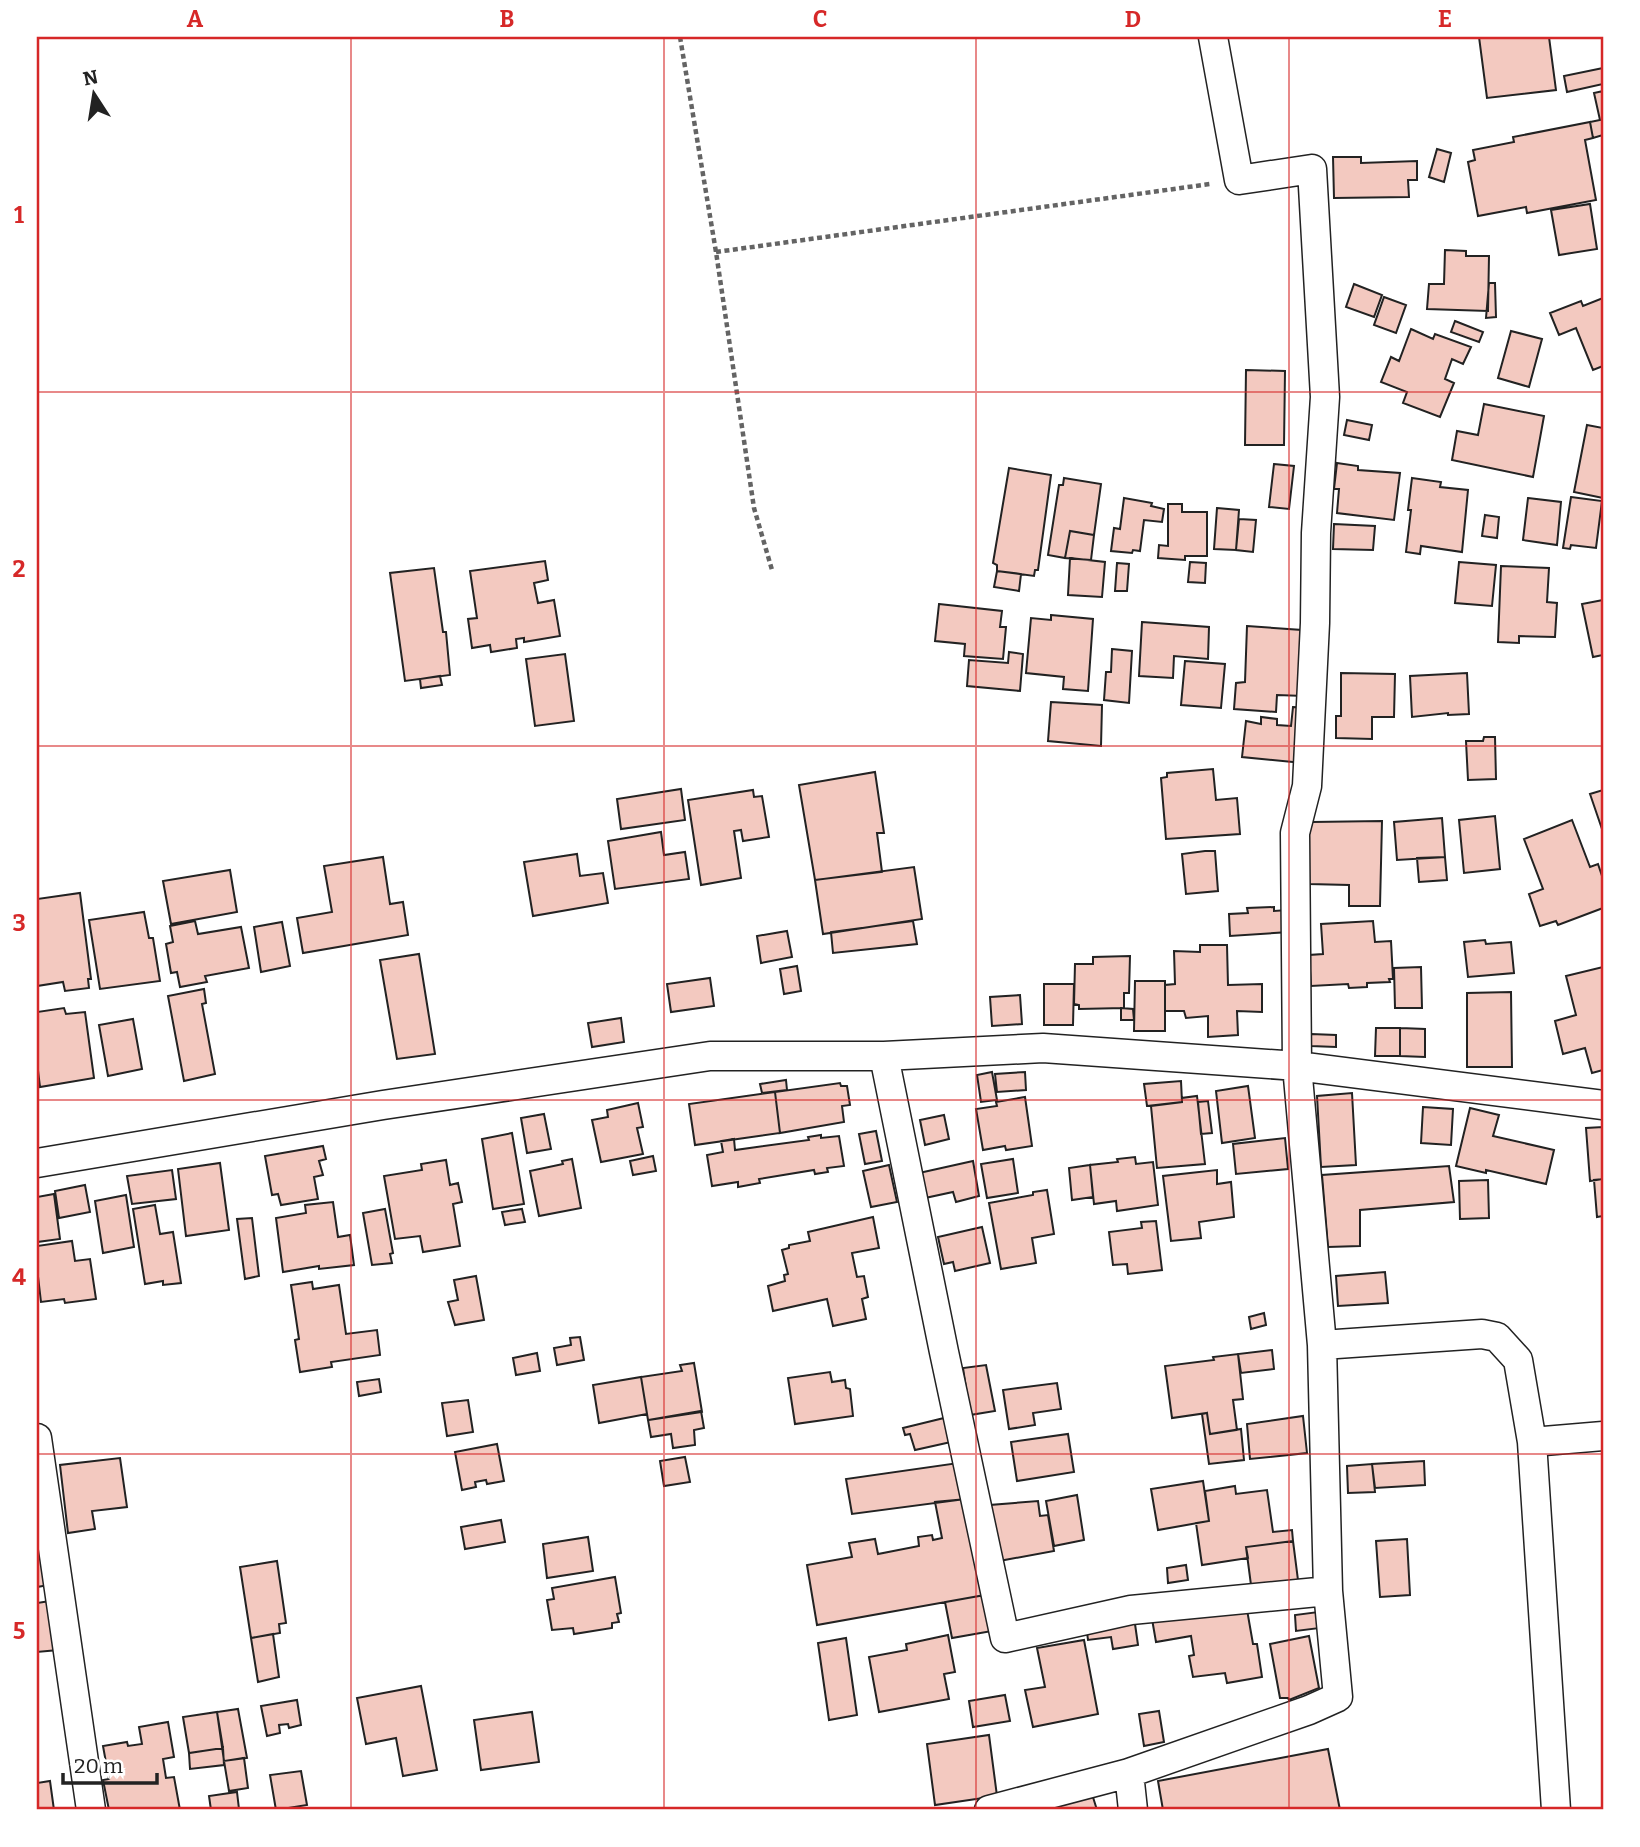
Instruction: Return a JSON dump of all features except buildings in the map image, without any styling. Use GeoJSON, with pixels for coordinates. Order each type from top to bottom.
{"type":"FeatureCollection","features":[{"type":"Feature","properties":{"kind":"street"},"geometry":{"type":"LineString","coordinates":[[989,1810],[1129,1773],[1309,1710],[1338,1697],[1328,1591],[1322,1345],[1297,1066],[1295,833],[1307,786],[1315,623],[1316,533],[1325,397],[1312,169],[1239,180],[1213,37]]}},
{"type":"Feature","properties":{"kind":"street"},"geometry":{"type":"LineString","coordinates":[[37,1163],[383,1105],[710,1056],[884,1056],[1043,1048],[1297,1066],[1603,1105]]}},
{"type":"Feature","properties":{"kind":"street"},"geometry":{"type":"LineString","coordinates":[[884,1056],[1005,1638],[1131,1610],[1328,1591]]}},
{"type":"Feature","properties":{"kind":"street"},"geometry":{"type":"LineString","coordinates":[[1322,1345],[1482,1334],[1497,1337],[1518,1360],[1532,1442],[1556,1810]]}},
{"type":"Feature","properties":{"kind":"street"},"geometry":{"type":"LineString","coordinates":[[1532,1442],[1603,1436]]}},
{"type":"Feature","properties":{"kind":"street"},"geometry":{"type":"LineString","coordinates":[[37,1438],[91,1810]]}},
{"type":"Feature","properties":{"kind":"street"},"geometry":{"type":"LineString","coordinates":[[1129,1773],[1133,1810]]}},
{"type":"Feature","properties":{"kind":"path"},"geometry":{"type":"LineString","coordinates":[[680,37],[716,252],[754,508],[772,570]]}},
{"type":"Feature","properties":{"kind":"path"},"geometry":{"type":"LineString","coordinates":[[716,252],[1239,180]]}}]}
